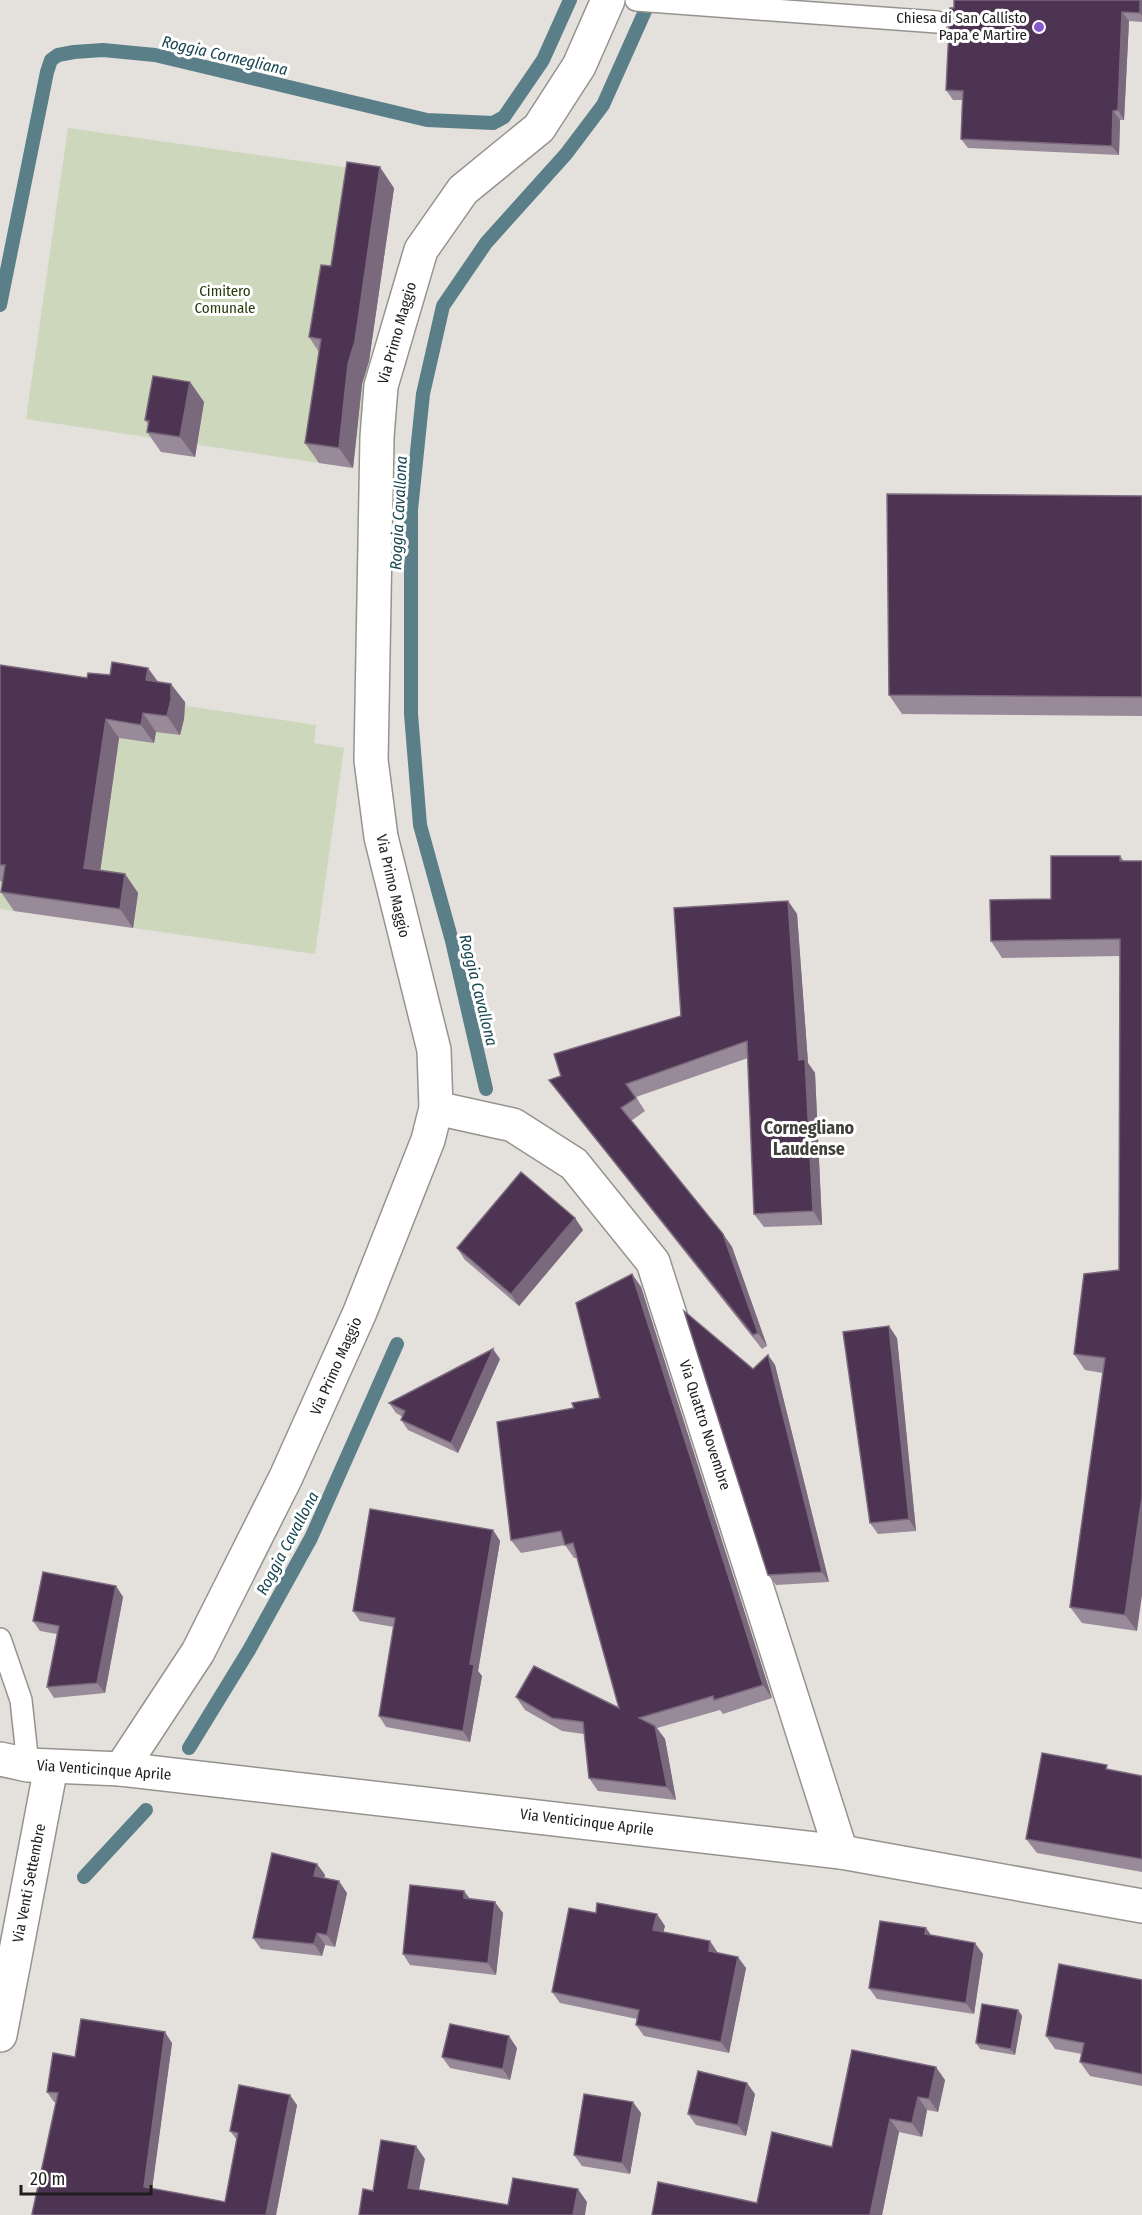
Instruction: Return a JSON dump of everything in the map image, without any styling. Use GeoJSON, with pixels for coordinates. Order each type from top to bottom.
{"type":"FeatureCollection","features":[{"type":"Feature","properties":{"kind":"street","name":"Via Primo Maggio"},"geometry":{"type":"LineString","coordinates":[[121,1769],[198,1652],[286,1477],[360,1312],[429,1140],[436,1108],[434,1050],[381,837],[371,760],[377,437],[381,386],[421,250],[463,190],[539,128],[579,66],[608,0]]}},
{"type":"Feature","properties":{"kind":"street","name":"Via Quattro Novembre"},"geometry":{"type":"LineString","coordinates":[[436,1108],[513,1125],[574,1164],[653,1262],[841,1851]]}},
{"type":"Feature","properties":{"kind":"street","name":"Via Venticinque Aprile"},"geometry":{"type":"LineString","coordinates":[[20,1767],[121,1769],[841,1851],[1142,1906]]}},
{"type":"Feature","properties":{"kind":"street","name":"Via Venti Settembre"},"geometry":{"type":"LineString","coordinates":[[0,2035],[20,1767]]}},
{"type":"Feature","properties":{"kind":"lane"},"geometry":{"type":"LineString","coordinates":[[636,0],[937,21]]}},
{"type":"Feature","properties":{"kind":"lane"},"geometry":{"type":"LineString","coordinates":[[0,1639],[21,1700],[20,1767]]}},
{"type":"Feature","properties":{"kind":"green space","name":"Cimitero Comunale"},"geometry":{"type":"Polygon","coordinates":[[[68,128],[364,170],[362,182],[394,188],[353,468],[26,419],[68,128]]]}},
{"type":"Feature","properties":{"kind":"green space"},"geometry":{"type":"Polygon","coordinates":[[[0,682],[187,703],[187,706],[316,725],[314,743],[344,748],[315,954],[0,909],[0,682]]]}},
{"type":"Feature","properties":{"kind":"building"},"geometry":{"type":"Polygon","coordinates":[[[954,0],[1140,0],[1140,13],[1122,12],[1118,110],[1113,111],[1112,146],[961,139],[963,91],[946,90],[950,8],[954,8],[954,0]]]}},
{"type":"Feature","properties":{"kind":"building"},"geometry":{"type":"Polygon","coordinates":[[[347,162],[380,167],[355,341],[348,364],[339,448],[305,443],[321,339],[309,337],[321,265],[331,266],[347,162]]]}},
{"type":"Feature","properties":{"kind":"building"},"geometry":{"type":"Polygon","coordinates":[[[153,376],[190,382],[180,437],[147,432],[149,421],[145,420],[153,376]]]}},
{"type":"Feature","properties":{"kind":"building"},"geometry":{"type":"Polygon","coordinates":[[[887,494],[1142,496],[1142,697],[889,695],[887,494]]]}},
{"type":"Feature","properties":{"kind":"building"},"geometry":{"type":"Polygon","coordinates":[[[112,662],[148,668],[146,680],[171,684],[171,700],[167,716],[143,713],[141,725],[106,719],[84,868],[125,874],[120,909],[1,892],[5,865],[0,865],[0,665],[87,678],[88,673],[110,675],[112,662]]]}},
{"type":"Feature","properties":{"kind":"building"},"geometry":{"type":"Polygon","coordinates":[[[1051,856],[1120,856],[1120,861],[1142,861],[1142,1497],[1125,1615],[1070,1607],[1105,1358],[1074,1354],[1084,1274],[1119,1270],[1120,939],[991,941],[990,900],[1051,899],[1051,856]]]}},
{"type":"Feature","properties":{"kind":"building"},"geometry":{"type":"Polygon","coordinates":[[[788,901],[799,1060],[805,1059],[813,1211],[754,1214],[747,1041],[626,1084],[636,1098],[621,1108],[723,1234],[758,1333],[753,1335],[549,1080],[561,1076],[554,1054],[681,1016],[674,908],[788,901]]]}},
{"type":"Feature","properties":{"kind":"building"},"geometry":{"type":"Polygon","coordinates":[[[521,1172],[575,1218],[511,1294],[457,1248],[521,1172]]]}},
{"type":"Feature","properties":{"kind":"building"},"geometry":{"type":"Polygon","coordinates":[[[632,1274],[763,1685],[714,1700],[713,1696],[639,1718],[655,1726],[667,1787],[589,1778],[583,1722],[552,1718],[516,1697],[534,1666],[619,1708],[573,1543],[565,1545],[561,1531],[511,1540],[497,1422],[574,1408],[572,1403],[600,1398],[576,1303],[632,1274]]]}},
{"type":"Feature","properties":{"kind":"building"},"geometry":{"type":"Polygon","coordinates":[[[684,1311],[753,1369],[768,1355],[822,1572],[768,1575],[684,1311]]]}},
{"type":"Feature","properties":{"kind":"building"},"geometry":{"type":"Polygon","coordinates":[[[889,1326],[909,1519],[870,1523],[843,1332],[889,1326]]]}},
{"type":"Feature","properties":{"kind":"building"},"geometry":{"type":"Polygon","coordinates":[[[493,1349],[451,1443],[401,1420],[405,1411],[389,1403],[493,1349]]]}},
{"type":"Feature","properties":{"kind":"building"},"geometry":{"type":"Polygon","coordinates":[[[370,1509],[493,1530],[470,1664],[474,1665],[463,1731],[379,1716],[395,1618],[353,1611],[370,1509]]]}},
{"type":"Feature","properties":{"kind":"building"},"geometry":{"type":"Polygon","coordinates":[[[43,1572],[116,1586],[97,1683],[47,1687],[59,1626],[33,1621],[43,1572]]]}},
{"type":"Feature","properties":{"kind":"building"},"geometry":{"type":"Polygon","coordinates":[[[1042,1753],[1107,1765],[1106,1769],[1142,1776],[1142,1859],[1026,1839],[1042,1753]]]}},
{"type":"Feature","properties":{"kind":"building"},"geometry":{"type":"Polygon","coordinates":[[[272,1853],[317,1864],[314,1876],[339,1881],[327,1935],[317,1933],[314,1944],[253,1938],[272,1853]]]}},
{"type":"Feature","properties":{"kind":"building"},"geometry":{"type":"Polygon","coordinates":[[[410,1885],[464,1891],[464,1898],[495,1902],[488,1963],[403,1954],[410,1885]]]}},
{"type":"Feature","properties":{"kind":"building"},"geometry":{"type":"Polygon","coordinates":[[[597,1903],[657,1914],[653,1930],[710,1941],[709,1951],[738,1957],[721,2042],[636,2025],[639,2010],[552,1992],[569,1908],[596,1913],[597,1903]]]}},
{"type":"Feature","properties":{"kind":"building"},"geometry":{"type":"Polygon","coordinates":[[[880,1921],[926,1928],[925,1934],[975,1943],[966,2003],[869,1988],[880,1921]]]}},
{"type":"Feature","properties":{"kind":"building"},"geometry":{"type":"Polygon","coordinates":[[[1059,1964],[1142,1980],[1142,2074],[1080,2062],[1084,2043],[1046,2036],[1059,1964]]]}},
{"type":"Feature","properties":{"kind":"building"},"geometry":{"type":"Polygon","coordinates":[[[982,2004],[1018,2010],[1011,2049],[976,2043],[982,2004]]]}},
{"type":"Feature","properties":{"kind":"building"},"geometry":{"type":"Polygon","coordinates":[[[81,2019],[165,2032],[144,2187],[225,2202],[238,2133],[230,2131],[239,2085],[290,2095],[266,2215],[32,2214],[58,2093],[47,2092],[53,2053],[75,2057],[81,2019]]]}},
{"type":"Feature","properties":{"kind":"building"},"geometry":{"type":"Polygon","coordinates":[[[450,2024],[509,2036],[503,2069],[442,2057],[450,2024]]]}},
{"type":"Feature","properties":{"kind":"building"},"geometry":{"type":"Polygon","coordinates":[[[852,2050],[936,2067],[929,2099],[918,2097],[912,2123],[890,2119],[870,2215],[652,2215],[658,2182],[757,2203],[772,2132],[832,2147],[852,2050]]]}},
{"type":"Feature","properties":{"kind":"building"},"geometry":{"type":"Polygon","coordinates":[[[698,2071],[747,2083],[738,2125],[688,2114],[698,2071]]]}},
{"type":"Feature","properties":{"kind":"building"},"geometry":{"type":"Polygon","coordinates":[[[584,2094],[633,2102],[622,2163],[574,2155],[584,2094]]]}},
{"type":"Feature","properties":{"kind":"building"},"geometry":{"type":"Polygon","coordinates":[[[381,2140],[416,2146],[408,2188],[508,2205],[513,2178],[578,2189],[573,2215],[359,2215],[363,2189],[373,2191],[381,2140]]]}},
{"type":"Feature","properties":{"kind":"waterway","name":"Roggia Cornegliana"},"geometry":{"type":"LineString","coordinates":[[0,305],[47,72],[51,60],[58,55],[103,50],[155,55],[427,120],[493,123],[504,117],[543,60],[570,0]]}},
{"type":"Feature","properties":{"kind":"waterway","name":"Roggia Cavallona"},"geometry":{"type":"LineString","coordinates":[[486,1089],[452,941],[420,825],[411,714],[411,510],[423,394],[443,306],[486,243],[566,154],[603,105],[650,0]]}},
{"type":"Feature","properties":{"kind":"waterway","name":"Roggia Cavallona"},"geometry":{"type":"LineString","coordinates":[[189,1748],[249,1650],[311,1538],[397,1344]]}},
{"type":"Feature","properties":{"kind":"waterway","name":"Roggia Cavallona"},"geometry":{"type":"LineString","coordinates":[[84,1877],[146,1810]]}},
{"type":"Feature","properties":{"kind":"place","name":"Chiesa di San Callisto Papa e Martire"},"geometry":{"type":"Point","coordinates":[1039,27]}},
{"type":"Feature","properties":{"kind":"district","name":"Cornegliano Laudense"},"geometry":{"type":"Point","coordinates":[809,1138]}}]}
